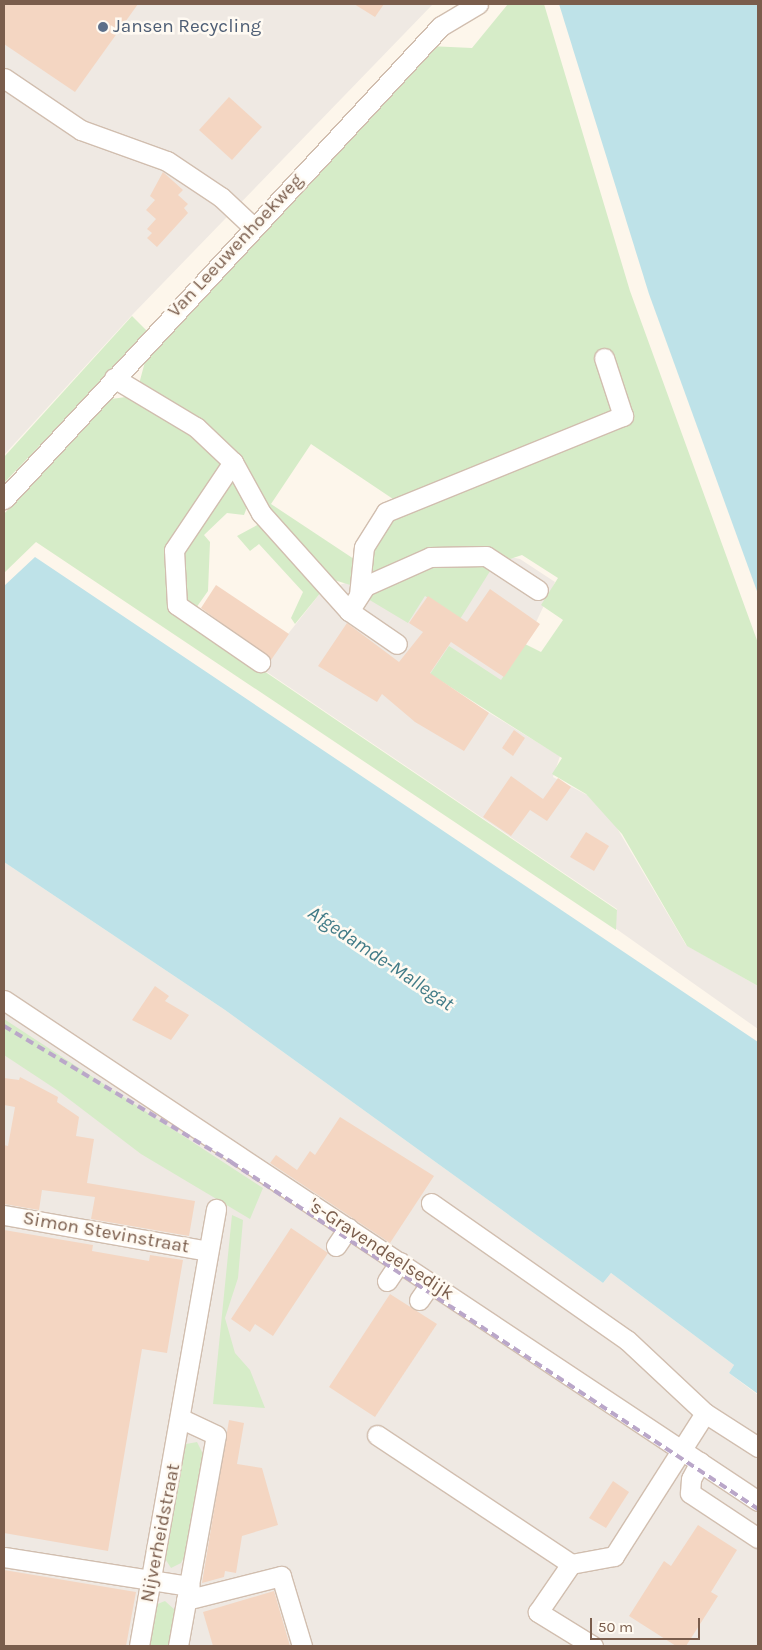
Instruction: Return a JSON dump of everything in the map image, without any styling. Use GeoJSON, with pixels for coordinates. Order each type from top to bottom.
{"type":"FeatureCollection","features":[{"type":"Feature","properties":{"kind":"street","name":"Van Leeuwenhoekweg"},"geometry":{"type":"LineString","coordinates":[[4,499],[252,226],[440,26],[478,4]]}},
{"type":"Feature","properties":{"kind":"street"},"geometry":{"type":"LineString","coordinates":[[4,78],[81,130],[167,161],[221,197],[252,226]]}},
{"type":"Feature","properties":{"kind":"street"},"geometry":{"type":"LineString","coordinates":[[360,595],[364,547],[386,512],[623,416],[604,358]]}},
{"type":"Feature","properties":{"kind":"street"},"geometry":{"type":"LineString","coordinates":[[114,378],[196,427],[233,462],[261,513],[349,611],[397,644]]}},
{"type":"Feature","properties":{"kind":"street"},"geometry":{"type":"LineString","coordinates":[[233,462],[174,550],[177,605],[260,662]]}},
{"type":"Feature","properties":{"kind":"street"},"geometry":{"type":"LineString","coordinates":[[349,611],[365,586],[392,570],[430,557],[486,556],[538,590]]}},
{"type":"Feature","properties":{"kind":"street","name":"'s-Gravendeelsedijk"},"geometry":{"type":"LineString","coordinates":[[4,1000],[758,1501]]}},
{"type":"Feature","properties":{"kind":"street"},"geometry":{"type":"LineString","coordinates":[[431,1203],[627,1340],[705,1413],[758,1446]]}},
{"type":"Feature","properties":{"kind":"street","name":"Nijverheidstraat"},"geometry":{"type":"LineString","coordinates":[[139,1646],[182,1419],[216,1209]]}},
{"type":"Feature","properties":{"kind":"street","name":"Simon Stevinstraat"},"geometry":{"type":"LineString","coordinates":[[4,1215],[208,1251]]}},
{"type":"Feature","properties":{"kind":"street"},"geometry":{"type":"LineString","coordinates":[[336,1246],[348,1228]]}},
{"type":"Feature","properties":{"kind":"street"},"geometry":{"type":"LineString","coordinates":[[387,1281],[400,1262]]}},
{"type":"Feature","properties":{"kind":"street"},"geometry":{"type":"LineString","coordinates":[[419,1300],[431,1283]]}},
{"type":"Feature","properties":{"kind":"street"},"geometry":{"type":"LineString","coordinates":[[378,1435],[570,1564],[614,1556],[705,1413]]}},
{"type":"Feature","properties":{"kind":"street","name":"Nijverheidstraat"},"geometry":{"type":"LineString","coordinates":[[178,1646],[216,1435],[182,1419]]}},
{"type":"Feature","properties":{"kind":"street"},"geometry":{"type":"LineString","coordinates":[[700,1462],[691,1478],[690,1493],[758,1538]]}},
{"type":"Feature","properties":{"kind":"street"},"geometry":{"type":"LineString","coordinates":[[4,1557],[152,1581],[188,1593]]}},
{"type":"Feature","properties":{"kind":"street"},"geometry":{"type":"LineString","coordinates":[[570,1564],[538,1612],[593,1646]]}},
{"type":"Feature","properties":{"kind":"street","name":"Nijverheidstraat"},"geometry":{"type":"LineString","coordinates":[[188,1593],[281,1576],[302,1646]]}},
{"type":"Feature","properties":{"kind":"shaded area"},"geometry":{"type":"Polygon","coordinates":[[[4,4],[433,4],[133,314],[4,455],[4,4]]]}},
{"type":"Feature","properties":{"kind":"shaded area"},"geometry":{"type":"Polygon","coordinates":[[[453,546],[520,559],[555,582],[521,654],[583,686],[430,677],[560,756],[553,777],[587,795],[614,823],[686,945],[758,986],[758,1029],[615,928],[617,909],[261,668],[322,591],[453,546]]]}},
{"type":"Feature","properties":{"kind":"shaded area"},"geometry":{"type":"Polygon","coordinates":[[[4,862],[225,1010],[603,1283],[611,1273],[734,1365],[729,1373],[758,1395],[758,1646],[4,1646],[4,862]]]}},
{"type":"Feature","properties":{"kind":"green space"},"geometry":{"type":"Polygon","coordinates":[[[508,4],[544,4],[630,291],[758,643],[758,986],[687,946],[622,834],[586,794],[552,774],[562,758],[430,674],[449,646],[501,680],[525,644],[541,652],[563,620],[541,605],[558,578],[522,555],[510,559],[477,551],[357,587],[334,580],[320,571],[276,518],[239,457],[212,428],[139,384],[146,358],[429,46],[472,48],[508,4]],[[311,444],[271,504],[363,565],[402,505],[311,444]]]}},
{"type":"Feature","properties":{"kind":"green space"},"geometry":{"type":"Polygon","coordinates":[[[132,316],[148,332],[4,483],[4,457],[132,316]]]}},
{"type":"Feature","properties":{"kind":"green space"},"geometry":{"type":"Polygon","coordinates":[[[126,397],[144,403],[201,442],[219,458],[249,502],[244,515],[227,513],[204,535],[210,542],[208,591],[196,608],[261,669],[617,910],[616,930],[36,542],[4,573],[4,514],[98,409],[111,399],[126,397]]]}},
{"type":"Feature","properties":{"kind":"green space"},"geometry":{"type":"Polygon","coordinates":[[[261,523],[322,591],[295,624],[291,618],[303,592],[259,544],[250,551],[237,536],[261,523]]]}},
{"type":"Feature","properties":{"kind":"green space"},"geometry":{"type":"Polygon","coordinates":[[[477,560],[492,568],[460,619],[425,596],[408,623],[368,599],[368,592],[437,561],[477,560]]]}},
{"type":"Feature","properties":{"kind":"green space"},"geometry":{"type":"Polygon","coordinates":[[[4,1019],[263,1188],[250,1219],[141,1154],[57,1090],[4,1055],[4,1019]]]}},
{"type":"Feature","properties":{"kind":"green space"},"geometry":{"type":"Polygon","coordinates":[[[232,1215],[243,1220],[238,1278],[225,1318],[235,1353],[250,1370],[265,1408],[213,1404],[232,1215]]]}},
{"type":"Feature","properties":{"kind":"green space"},"geometry":{"type":"Polygon","coordinates":[[[197,1442],[203,1454],[185,1555],[181,1563],[171,1568],[164,1557],[186,1444],[197,1442]]]}},
{"type":"Feature","properties":{"kind":"green space"},"geometry":{"type":"Polygon","coordinates":[[[165,1601],[176,1611],[170,1646],[148,1646],[155,1605],[165,1601]]]}},
{"type":"Feature","properties":{"kind":"water"},"geometry":{"type":"Polygon","coordinates":[[[559,4],[758,4],[758,594],[649,294],[559,4]]]}},
{"type":"Feature","properties":{"kind":"water","name":"Afgedamde-Mallegat"},"geometry":{"type":"Polygon","coordinates":[[[35,557],[758,1042],[758,1394],[729,1373],[734,1365],[611,1273],[603,1283],[225,1010],[4,862],[4,586],[35,557]]]}},
{"type":"Feature","properties":{"kind":"building"},"geometry":{"type":"Polygon","coordinates":[[[4,4],[138,4],[75,92],[4,44],[4,4]]]}},
{"type":"Feature","properties":{"kind":"building"},"geometry":{"type":"Polygon","coordinates":[[[354,4],[384,4],[375,17],[354,4]]]}},
{"type":"Feature","properties":{"kind":"building"},"geometry":{"type":"Polygon","coordinates":[[[229,97],[262,127],[232,160],[199,130],[229,97]]]}},
{"type":"Feature","properties":{"kind":"building"},"geometry":{"type":"Polygon","coordinates":[[[163,172],[183,190],[178,195],[188,204],[184,208],[188,213],[157,247],[147,238],[152,233],[147,229],[156,219],[146,210],[155,200],[150,196],[163,172]]]}},
{"type":"Feature","properties":{"kind":"building"},"geometry":{"type":"Polygon","coordinates":[[[216,585],[289,634],[271,660],[201,608],[216,585]]]}},
{"type":"Feature","properties":{"kind":"building"},"geometry":{"type":"Polygon","coordinates":[[[490,589],[540,624],[504,677],[451,642],[430,673],[489,713],[464,751],[415,722],[382,694],[377,702],[318,666],[347,623],[399,662],[423,632],[409,623],[428,596],[467,622],[490,589]]]}},
{"type":"Feature","properties":{"kind":"building"},"geometry":{"type":"Polygon","coordinates":[[[514,730],[525,738],[513,756],[502,748],[514,730]]]}},
{"type":"Feature","properties":{"kind":"building"},"geometry":{"type":"Polygon","coordinates":[[[511,776],[543,799],[558,778],[571,787],[547,821],[530,810],[511,836],[483,817],[511,776]]]}},
{"type":"Feature","properties":{"kind":"building"},"geometry":{"type":"Polygon","coordinates":[[[586,832],[609,846],[594,871],[570,857],[586,832]]]}},
{"type":"Feature","properties":{"kind":"building"},"geometry":{"type":"Polygon","coordinates":[[[155,986],[169,996],[165,1001],[189,1015],[171,1040],[132,1020],[155,986]]]}},
{"type":"Feature","properties":{"kind":"building"},"geometry":{"type":"Polygon","coordinates":[[[20,1077],[58,1097],[57,1102],[79,1117],[76,1136],[94,1139],[87,1183],[195,1201],[189,1236],[91,1219],[95,1197],[42,1190],[39,1210],[4,1204],[4,1145],[8,1146],[15,1107],[4,1105],[4,1078],[19,1080],[20,1077]]]}},
{"type":"Feature","properties":{"kind":"building"},"geometry":{"type":"Polygon","coordinates":[[[340,1117],[434,1176],[390,1243],[270,1163],[276,1155],[297,1170],[310,1151],[315,1155],[340,1117]]]}},
{"type":"Feature","properties":{"kind":"building"},"geometry":{"type":"Polygon","coordinates":[[[291,1228],[328,1253],[273,1336],[255,1324],[250,1332],[231,1319],[291,1228]]]}},
{"type":"Feature","properties":{"kind":"building"},"geometry":{"type":"Polygon","coordinates":[[[4,1230],[93,1245],[92,1251],[149,1261],[150,1255],[183,1260],[167,1353],[142,1349],[108,1551],[4,1533],[4,1230]]]}},
{"type":"Feature","properties":{"kind":"building"},"geometry":{"type":"Polygon","coordinates":[[[390,1294],[437,1324],[375,1417],[329,1387],[390,1294]]]}},
{"type":"Feature","properties":{"kind":"building"},"geometry":{"type":"Polygon","coordinates":[[[229,1420],[244,1423],[237,1464],[262,1468],[278,1525],[242,1536],[236,1573],[225,1571],[224,1577],[202,1583],[229,1420]]]}},
{"type":"Feature","properties":{"kind":"building"},"geometry":{"type":"Polygon","coordinates":[[[613,1481],[629,1492],[606,1528],[589,1518],[613,1481]]]}},
{"type":"Feature","properties":{"kind":"building"},"geometry":{"type":"Polygon","coordinates":[[[698,1525],[737,1550],[711,1592],[718,1596],[686,1646],[676,1646],[629,1616],[664,1561],[671,1566],[698,1525]]]}},
{"type":"Feature","properties":{"kind":"building"},"geometry":{"type":"Polygon","coordinates":[[[4,1570],[136,1592],[126,1646],[4,1646],[4,1570]]]}},
{"type":"Feature","properties":{"kind":"building"},"geometry":{"type":"Polygon","coordinates":[[[274,1591],[290,1646],[213,1646],[203,1612],[274,1591]]]}},
{"type":"Feature","properties":{"kind":"railway"},"geometry":{"type":"LineString","coordinates":[[4,1026],[231,1162],[758,1509]]}},
{"type":"Feature","properties":{"kind":"place","name":"Jansen Recycling"},"geometry":{"type":"Point","coordinates":[103,27]}}]}
